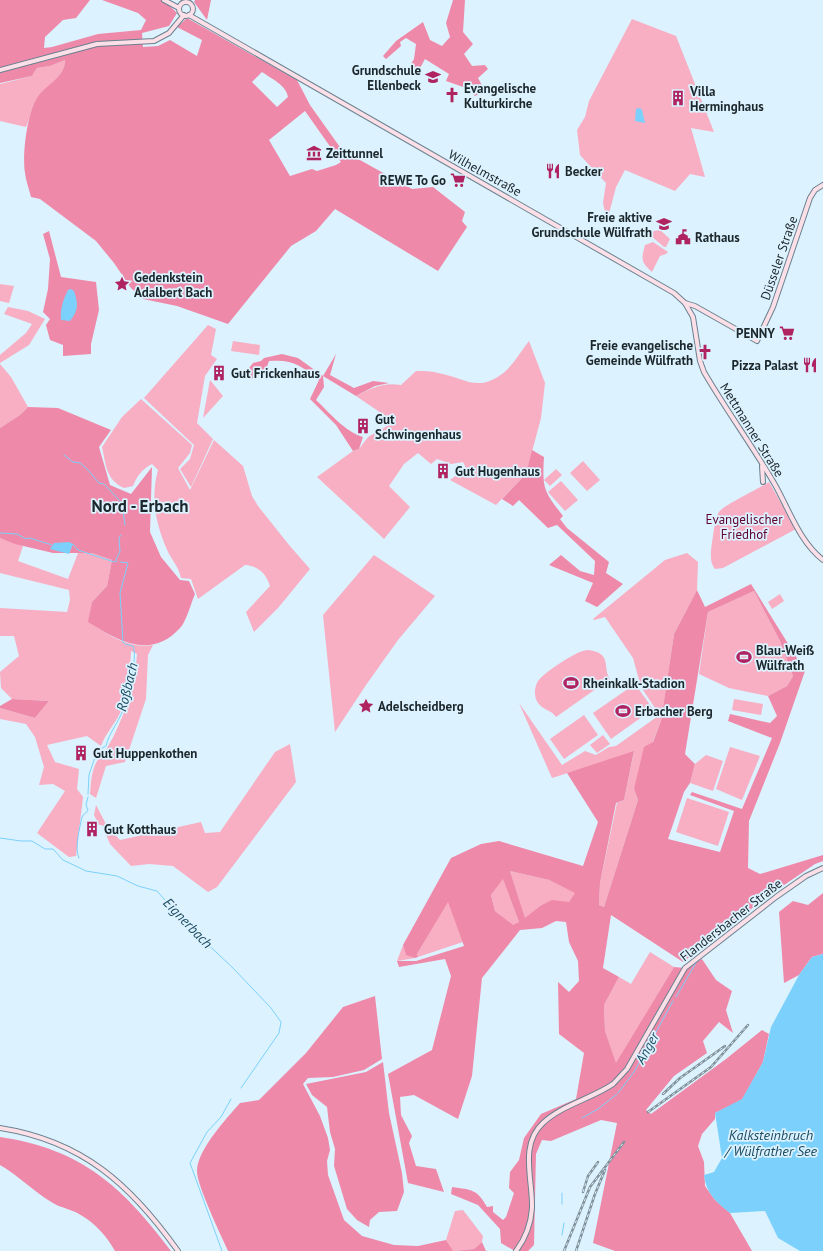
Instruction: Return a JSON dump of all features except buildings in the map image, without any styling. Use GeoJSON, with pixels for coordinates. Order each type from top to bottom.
{"type":"FeatureCollection","features":[{"type":"Feature","properties":{"kind":"main road","name":"Wilhelmstraße"},"geometry":{"type":"LineString","coordinates":[[165,1],[432,155],[628,265],[674,293],[685,303],[700,308],[757,340]]}},
{"type":"Feature","properties":{"kind":"main road"},"geometry":{"type":"LineString","coordinates":[[0,70],[97,44],[154,41],[163,38],[176,24],[183,12]]}},
{"type":"Feature","properties":{"kind":"main road","name":"Düsseler Straße"},"geometry":{"type":"LineString","coordinates":[[757,340],[773,307],[810,198],[815,190],[823,185]]}},
{"type":"Feature","properties":{"kind":"main road","name":"Mettmanner Straße"},"geometry":{"type":"LineString","coordinates":[[685,303],[691,313],[696,327],[700,360],[704,372],[776,485],[802,536],[823,560]]}},
{"type":"Feature","properties":{"kind":"main road"},"geometry":{"type":"LineString","coordinates":[[691,313],[700,308]]}},
{"type":"Feature","properties":{"kind":"main road"},"geometry":{"type":"LineString","coordinates":[[762,464],[763,482]]}},
{"type":"Feature","properties":{"kind":"main road","name":"Flandersbacher Straße"},"geometry":{"type":"LineString","coordinates":[[516,1251],[524,1238],[531,1218],[529,1151],[535,1132],[554,1114],[613,1083],[627,1069],[677,978],[685,968],[776,897],[806,876],[823,868]]}},
{"type":"Feature","properties":{"kind":"main road"},"geometry":{"type":"LineString","coordinates":[[0,1128],[36,1136],[56,1143],[95,1164],[132,1194],[178,1251]]}},
{"type":"Feature","properties":{"kind":"green space"},"geometry":{"type":"Polygon","coordinates":[[[632,19],[676,36],[714,132],[691,128],[705,177],[690,174],[675,191],[625,170],[616,187],[607,221],[603,203],[606,183],[580,155],[577,130],[585,117],[589,101],[632,19]]]}},
{"type":"Feature","properties":{"kind":"green space"},"geometry":{"type":"Polygon","coordinates":[[[65,60],[59,76],[36,100],[26,127],[0,121],[0,84],[32,76],[37,68],[50,66],[65,60]]]}},
{"type":"Feature","properties":{"kind":"green space"},"geometry":{"type":"Polygon","coordinates":[[[660,230],[670,239],[666,247],[650,235],[654,231],[660,230]]]}},
{"type":"Feature","properties":{"kind":"green space"},"geometry":{"type":"Polygon","coordinates":[[[653,242],[668,252],[660,256],[652,272],[644,263],[643,254],[645,245],[653,242]]]}},
{"type":"Feature","properties":{"kind":"green space"},"geometry":{"type":"Polygon","coordinates":[[[0,284],[14,286],[9,303],[0,301],[0,284]]]}},
{"type":"Feature","properties":{"kind":"green space"},"geometry":{"type":"Polygon","coordinates":[[[8,307],[28,311],[45,319],[29,345],[0,363],[0,355],[26,333],[32,324],[4,314],[8,307]]]}},
{"type":"Feature","properties":{"kind":"green space"},"geometry":{"type":"Polygon","coordinates":[[[208,325],[216,329],[211,355],[217,359],[205,376],[197,423],[213,439],[191,487],[180,469],[190,459],[194,445],[144,398],[208,325]]]}},
{"type":"Feature","properties":{"kind":"green space"},"geometry":{"type":"Polygon","coordinates":[[[233,341],[260,345],[259,355],[231,351],[233,341]]]}},
{"type":"Feature","properties":{"kind":"green space"},"geometry":{"type":"Polygon","coordinates":[[[529,341],[545,383],[541,418],[526,474],[496,505],[450,480],[466,468],[463,462],[451,464],[437,459],[431,464],[418,453],[404,464],[389,486],[410,507],[384,539],[317,477],[353,451],[359,449],[368,437],[387,426],[394,415],[387,417],[356,396],[383,385],[401,385],[416,371],[435,372],[477,383],[493,380],[506,371],[529,341]]]}},
{"type":"Feature","properties":{"kind":"green space"},"geometry":{"type":"Polygon","coordinates":[[[0,364],[11,377],[28,407],[20,415],[0,428],[0,364]]]}},
{"type":"Feature","properties":{"kind":"green space"},"geometry":{"type":"Polygon","coordinates":[[[210,380],[223,396],[203,418],[210,380]]]}},
{"type":"Feature","properties":{"kind":"green space"},"geometry":{"type":"Polygon","coordinates":[[[141,399],[192,445],[190,453],[178,468],[190,490],[214,440],[243,466],[252,496],[258,506],[310,569],[278,608],[254,632],[246,612],[270,586],[264,574],[254,567],[245,565],[198,599],[191,579],[181,578],[164,544],[158,523],[155,502],[158,470],[152,464],[140,473],[133,486],[124,488],[118,485],[110,476],[102,447],[122,417],[141,399]]]}},
{"type":"Feature","properties":{"kind":"green space"},"geometry":{"type":"Polygon","coordinates":[[[583,461],[600,480],[587,491],[570,473],[583,461]]]}},
{"type":"Feature","properties":{"kind":"green space"},"geometry":{"type":"Polygon","coordinates":[[[556,469],[562,475],[550,486],[544,480],[556,469]]]}},
{"type":"Feature","properties":{"kind":"green space"},"geometry":{"type":"Polygon","coordinates":[[[561,481],[578,500],[565,511],[548,492],[561,481]]]}},
{"type":"Feature","properties":{"kind":"green space","name":"Evangelischer Friedhof"},"geometry":{"type":"Polygon","coordinates":[[[769,482],[796,529],[723,568],[715,569],[711,560],[711,553],[717,515],[722,509],[734,501],[769,482]]]}},
{"type":"Feature","properties":{"kind":"green space"},"geometry":{"type":"Polygon","coordinates":[[[0,538],[23,546],[18,561],[68,579],[78,553],[92,553],[112,560],[107,586],[92,602],[89,622],[111,636],[127,643],[144,646],[153,645],[148,655],[146,699],[125,762],[106,766],[96,798],[90,794],[95,765],[112,739],[123,716],[134,679],[137,654],[131,651],[128,685],[124,702],[118,717],[101,746],[87,736],[47,745],[55,762],[79,769],[77,789],[83,797],[76,856],[69,857],[37,833],[65,791],[53,784],[39,785],[44,767],[35,737],[26,724],[0,719],[0,708],[35,718],[49,701],[12,699],[1,688],[0,672],[19,656],[14,636],[0,636],[0,608],[67,612],[70,600],[69,590],[0,573],[0,538]]]}},
{"type":"Feature","properties":{"kind":"green space"},"geometry":{"type":"Polygon","coordinates":[[[687,553],[698,562],[697,590],[674,634],[661,721],[634,789],[638,800],[604,907],[599,905],[600,883],[617,803],[624,800],[634,752],[552,778],[519,703],[562,765],[585,751],[596,755],[609,747],[616,746],[658,716],[659,714],[641,687],[633,658],[605,617],[593,619],[665,560],[687,553]]]}},
{"type":"Feature","properties":{"kind":"green space"},"geometry":{"type":"Polygon","coordinates":[[[374,555],[435,596],[398,640],[335,732],[323,615],[374,555]]]}},
{"type":"Feature","properties":{"kind":"green space","name":"Blau-Weiß Wülfrath"},"geometry":{"type":"Polygon","coordinates":[[[754,591],[780,641],[793,676],[787,686],[768,696],[729,688],[699,674],[708,612],[754,591]]]}},
{"type":"Feature","properties":{"kind":"green space"},"geometry":{"type":"Polygon","coordinates":[[[780,594],[784,601],[772,609],[768,602],[780,594]]]}},
{"type":"Feature","properties":{"kind":"green space","name":"Rheinkalk-Stadion"},"geometry":{"type":"Polygon","coordinates":[[[588,650],[601,654],[604,658],[610,679],[556,717],[538,703],[535,694],[537,683],[547,672],[562,662],[588,650]]]}},
{"type":"Feature","properties":{"kind":"green space","name":"Erbacher Berg"},"geometry":{"type":"Polygon","coordinates":[[[635,684],[653,709],[611,739],[593,713],[635,684]]]}},
{"type":"Feature","properties":{"kind":"green space"},"geometry":{"type":"Polygon","coordinates":[[[734,699],[763,704],[761,715],[732,710],[734,699]]]}},
{"type":"Feature","properties":{"kind":"green space"},"geometry":{"type":"Polygon","coordinates":[[[584,715],[598,735],[564,759],[550,739],[584,715]]]}},
{"type":"Feature","properties":{"kind":"green space"},"geometry":{"type":"Polygon","coordinates":[[[603,735],[610,744],[597,753],[590,745],[603,735]]]}},
{"type":"Feature","properties":{"kind":"green space"},"geometry":{"type":"Polygon","coordinates":[[[290,744],[296,782],[217,887],[208,892],[173,866],[149,864],[131,866],[110,844],[102,825],[99,825],[94,815],[96,805],[107,826],[120,840],[201,822],[205,833],[220,832],[275,752],[290,744]]]}},
{"type":"Feature","properties":{"kind":"green space"},"geometry":{"type":"Polygon","coordinates":[[[730,747],[760,756],[742,800],[716,789],[730,747]]]}},
{"type":"Feature","properties":{"kind":"green space"},"geometry":{"type":"Polygon","coordinates":[[[706,755],[723,761],[713,791],[690,783],[695,764],[706,755]]]}},
{"type":"Feature","properties":{"kind":"green space"},"geometry":{"type":"Polygon","coordinates":[[[687,798],[729,812],[718,846],[676,832],[687,798]]]}},
{"type":"Feature","properties":{"kind":"green space"},"geometry":{"type":"Polygon","coordinates":[[[510,871],[549,880],[576,893],[569,902],[540,906],[525,919],[510,871]]]}},
{"type":"Feature","properties":{"kind":"green space"},"geometry":{"type":"Polygon","coordinates":[[[503,878],[519,922],[513,926],[495,911],[491,895],[503,878]]]}},
{"type":"Feature","properties":{"kind":"green space"},"geometry":{"type":"Polygon","coordinates":[[[448,901],[463,942],[418,957],[417,954],[448,901]]]}},
{"type":"Feature","properties":{"kind":"green space"},"geometry":{"type":"Polygon","coordinates":[[[403,945],[406,954],[415,958],[397,961],[403,945]]]}},
{"type":"Feature","properties":{"kind":"green space"},"geometry":{"type":"Polygon","coordinates":[[[650,952],[674,967],[616,1064],[605,1031],[604,1005],[619,977],[631,984],[650,952]]]}},
{"type":"Feature","properties":{"kind":"green space"},"geometry":{"type":"Polygon","coordinates":[[[463,1210],[483,1236],[482,1242],[474,1249],[452,1251],[446,1240],[455,1211],[463,1210]]]}},
{"type":"Feature","properties":{"kind":"shaded area"},"geometry":{"type":"Polygon","coordinates":[[[0,0],[90,0],[76,18],[63,20],[45,37],[44,48],[98,34],[141,30],[146,20],[138,13],[102,0],[171,0],[170,6],[177,13],[169,26],[142,33],[143,47],[158,46],[170,40],[197,56],[202,40],[177,27],[187,18],[297,80],[310,105],[342,150],[412,189],[433,187],[465,212],[462,221],[467,227],[438,271],[335,209],[316,231],[291,246],[228,324],[177,306],[143,299],[131,288],[114,263],[96,241],[40,199],[31,197],[24,165],[26,135],[30,114],[40,93],[62,72],[65,60],[50,66],[37,68],[32,76],[0,83],[0,0]],[[262,72],[252,82],[277,107],[288,97],[287,93],[282,86],[262,72]],[[305,111],[269,140],[290,176],[312,169],[317,171],[341,162],[305,111]]]}},
{"type":"Feature","properties":{"kind":"shaded area"},"geometry":{"type":"Polygon","coordinates":[[[195,0],[211,0],[207,20],[194,2],[195,0]]]}},
{"type":"Feature","properties":{"kind":"shaded area"},"geometry":{"type":"Polygon","coordinates":[[[453,0],[465,0],[463,32],[473,44],[464,54],[472,66],[485,65],[488,69],[478,78],[485,91],[475,96],[466,88],[446,81],[449,74],[425,59],[419,70],[408,69],[414,59],[416,44],[406,38],[400,42],[401,46],[386,59],[383,56],[396,41],[423,22],[430,40],[442,46],[450,37],[446,23],[453,0]]]}},
{"type":"Feature","properties":{"kind":"shaded area"},"geometry":{"type":"Polygon","coordinates":[[[49,231],[61,277],[96,282],[99,310],[91,344],[91,354],[63,356],[63,345],[50,340],[46,325],[50,319],[43,312],[48,289],[50,259],[43,234],[49,231]]]}},
{"type":"Feature","properties":{"kind":"shaded area"},"geometry":{"type":"Polygon","coordinates":[[[282,354],[298,358],[323,376],[324,387],[316,400],[343,426],[363,437],[359,449],[353,451],[336,425],[310,399],[319,380],[307,370],[290,362],[269,361],[264,374],[251,379],[245,373],[253,363],[261,361],[264,358],[282,354]]]}},
{"type":"Feature","properties":{"kind":"shaded area"},"geometry":{"type":"Polygon","coordinates":[[[336,354],[330,375],[354,388],[373,381],[389,383],[375,386],[356,396],[323,376],[336,354]]]}},
{"type":"Feature","properties":{"kind":"shaded area"},"geometry":{"type":"Polygon","coordinates":[[[28,407],[58,408],[111,430],[99,447],[110,485],[131,494],[152,467],[150,532],[161,557],[180,580],[189,581],[195,594],[182,625],[169,638],[158,643],[146,645],[134,644],[123,641],[88,622],[92,602],[107,586],[112,560],[92,553],[53,553],[15,544],[0,538],[0,428],[20,415],[28,407]]]}},
{"type":"Feature","properties":{"kind":"shaded area"},"geometry":{"type":"Polygon","coordinates":[[[532,450],[544,457],[544,483],[548,495],[563,516],[560,519],[567,528],[609,562],[606,573],[623,584],[597,607],[585,601],[593,583],[549,565],[561,555],[580,571],[594,575],[595,561],[557,525],[548,528],[519,500],[513,506],[502,499],[526,474],[532,450]]]}},
{"type":"Feature","properties":{"kind":"shaded area"},"geometry":{"type":"Polygon","coordinates":[[[751,584],[805,671],[780,743],[749,821],[748,868],[760,874],[823,855],[823,861],[815,864],[768,896],[683,962],[611,915],[603,968],[619,977],[604,1005],[605,1031],[616,1063],[674,967],[685,968],[702,959],[716,980],[732,991],[726,1010],[733,1033],[719,1022],[703,1041],[707,1053],[674,1076],[646,1110],[651,1114],[726,1059],[762,1030],[769,1034],[763,1062],[742,1100],[715,1113],[715,1119],[702,1134],[698,1146],[704,1162],[705,1186],[715,1200],[730,1213],[752,1251],[615,1251],[593,1243],[617,1123],[601,1120],[551,1141],[542,1140],[536,1154],[534,1245],[528,1251],[515,1251],[501,1243],[500,1229],[478,1205],[451,1194],[452,1187],[473,1191],[480,1197],[487,1207],[493,1206],[493,1212],[503,1220],[506,1217],[514,1193],[509,1188],[510,1172],[519,1160],[524,1138],[541,1114],[576,1099],[584,1053],[559,1034],[558,982],[569,992],[579,981],[578,961],[569,942],[566,922],[556,921],[542,928],[520,930],[482,978],[472,1076],[458,1119],[414,1095],[400,1097],[401,1115],[412,1136],[409,1143],[416,1166],[436,1169],[444,1192],[408,1183],[388,1074],[432,1050],[451,976],[445,959],[399,967],[397,961],[416,961],[464,946],[448,902],[417,954],[418,957],[415,958],[406,955],[403,945],[451,858],[481,844],[499,841],[583,866],[598,822],[567,773],[634,751],[624,800],[616,803],[600,883],[599,905],[604,907],[638,800],[634,789],[644,747],[653,742],[661,721],[674,634],[697,590],[705,607],[751,584]],[[754,591],[708,612],[685,754],[695,764],[690,783],[684,792],[668,839],[720,852],[734,811],[690,795],[692,792],[742,809],[772,738],[728,721],[730,714],[770,723],[777,716],[768,696],[787,686],[793,676],[780,641],[754,591]],[[510,871],[525,918],[540,906],[552,900],[569,902],[575,893],[549,880],[510,871]],[[503,879],[491,895],[495,911],[513,925],[519,922],[503,879]]]}},
{"type":"Feature","properties":{"kind":"shaded area"},"geometry":{"type":"Polygon","coordinates":[[[12,699],[49,701],[35,718],[0,708],[0,706],[12,699]]]}},
{"type":"Feature","properties":{"kind":"shaded area"},"geometry":{"type":"Polygon","coordinates":[[[823,893],[823,954],[812,957],[799,975],[784,983],[779,912],[793,901],[808,905],[823,893]]]}},
{"type":"Feature","properties":{"kind":"shaded area"},"geometry":{"type":"Polygon","coordinates":[[[375,996],[382,1059],[364,1070],[333,1077],[308,1078],[303,1084],[320,1116],[328,1138],[330,1150],[327,1161],[328,1175],[344,1220],[362,1236],[394,1245],[418,1246],[446,1240],[453,1251],[228,1251],[200,1186],[197,1170],[202,1153],[214,1134],[240,1103],[259,1100],[306,1053],[343,1007],[375,996]]]}},
{"type":"Feature","properties":{"kind":"shaded area"},"geometry":{"type":"Polygon","coordinates":[[[383,1062],[389,1113],[402,1173],[404,1192],[397,1211],[379,1212],[370,1220],[369,1227],[357,1220],[347,1209],[334,1166],[335,1149],[330,1132],[327,1107],[312,1095],[306,1084],[366,1072],[383,1062]]]}},
{"type":"Feature","properties":{"kind":"shaded area"},"geometry":{"type":"Polygon","coordinates":[[[0,1137],[29,1143],[55,1151],[77,1161],[98,1174],[136,1208],[171,1251],[115,1251],[104,1235],[90,1221],[76,1212],[56,1205],[46,1199],[0,1165],[0,1137]]]}},
{"type":"Feature","properties":{"kind":"shaded area"},"geometry":{"type":"Polygon","coordinates":[[[482,1242],[486,1251],[453,1251],[474,1249],[482,1242]]]}},
{"type":"Feature","properties":{"kind":"water"},"geometry":{"type":"Polygon","coordinates":[[[640,108],[642,110],[645,123],[635,121],[636,109],[640,108]]]}},
{"type":"Feature","properties":{"kind":"water"},"geometry":{"type":"Polygon","coordinates":[[[71,289],[74,291],[77,303],[76,310],[70,321],[61,320],[61,308],[63,301],[68,290],[71,289]]]}},
{"type":"Feature","properties":{"kind":"water"},"geometry":{"type":"Polygon","coordinates":[[[69,542],[73,544],[69,554],[50,549],[54,543],[69,542]]]}},
{"type":"Feature","properties":{"kind":"water","name":"Kalksteinbruch / Wülfrather See"},"geometry":{"type":"Polygon","coordinates":[[[823,954],[823,1251],[800,1251],[778,1238],[765,1211],[730,1213],[712,1197],[707,1187],[704,1175],[714,1172],[722,1158],[715,1113],[742,1099],[763,1062],[771,1027],[799,975],[812,957],[823,954]]]}},
{"type":"Feature","properties":{"kind":"waterway"},"geometry":{"type":"LineString","coordinates":[[64,455],[73,462],[80,463],[99,483],[104,484],[122,503],[125,525]]}},
{"type":"Feature","properties":{"kind":"waterway","name":"Roßbach"},"geometry":{"type":"LineString","coordinates":[[0,533],[17,534],[26,539],[30,538],[52,545]]}},
{"type":"Feature","properties":{"kind":"waterway"},"geometry":{"type":"LineString","coordinates":[[116,560],[120,551],[119,538],[121,535]]}},
{"type":"Feature","properties":{"kind":"waterway","name":"Roßbach"},"geometry":{"type":"LineString","coordinates":[[73,544],[78,550],[114,562],[117,561]]}},
{"type":"Feature","properties":{"kind":"waterway","name":"Roßbach"},"geometry":{"type":"LineString","coordinates":[[88,794],[89,775],[97,751],[106,746],[109,737],[121,715],[132,678],[134,652],[133,646],[123,642],[120,593],[128,563],[120,562]]}},
{"type":"Feature","properties":{"kind":"waterway","name":"Roßbach"},"geometry":{"type":"LineString","coordinates":[[79,858],[77,849],[78,838],[82,817],[88,810],[86,805],[88,797]]}},
{"type":"Feature","properties":{"kind":"waterway","name":"Eignerbach"},"geometry":{"type":"LineString","coordinates":[[0,838],[32,841],[45,849],[53,849],[63,860],[86,871],[117,876],[138,886],[157,891],[184,922],[233,968],[271,1008],[281,1022],[279,1033],[241,1088]]}},
{"type":"Feature","properties":{"kind":"waterway","name":"Anger"},"geometry":{"type":"LineString","coordinates":[[676,997],[697,961]]}},
{"type":"Feature","properties":{"kind":"waterway","name":"Anger"},"geometry":{"type":"LineString","coordinates":[[618,1093],[634,1072],[673,1001]]}},
{"type":"Feature","properties":{"kind":"waterway","name":"Anger"},"geometry":{"type":"LineString","coordinates":[[582,1118],[598,1109],[617,1094]]}},
{"type":"Feature","properties":{"kind":"waterway","name":"Eignerbach"},"geometry":{"type":"LineString","coordinates":[[222,1251],[190,1163],[207,1132],[221,1117],[231,1099]]}},
{"type":"Feature","properties":{"kind":"waterway","name":"Anger"},"geometry":{"type":"LineString","coordinates":[[562,1193],[562,1204]]}},
{"type":"Feature","properties":{"kind":"waterway","name":"Anger"},"geometry":{"type":"LineString","coordinates":[[562,1235],[564,1223]]}},
{"type":"Feature","properties":{"kind":"railway"},"geometry":{"type":"LineString","coordinates":[[648,1112],[711,1067],[748,1025]]}},
{"type":"Feature","properties":{"kind":"railway"},"geometry":{"type":"LineString","coordinates":[[663,1094],[680,1078],[725,1046]]}},
{"type":"Feature","properties":{"kind":"railway"},"geometry":{"type":"LineString","coordinates":[[564,1251],[590,1187],[624,1142]]}},
{"type":"Feature","properties":{"kind":"railway"},"geometry":{"type":"LineString","coordinates":[[583,1192],[588,1176],[598,1162]]}},
{"type":"Feature","properties":{"kind":"railway"},"geometry":{"type":"LineString","coordinates":[[576,1251],[595,1194],[605,1170]]}},
{"type":"Feature","properties":{"kind":"place","name":"Grundschule Ellenbeck"},"geometry":{"type":"Point","coordinates":[433,77]}},
{"type":"Feature","properties":{"kind":"place","name":"Evangelische Kulturkirche"},"geometry":{"type":"Point","coordinates":[452,95]}},
{"type":"Feature","properties":{"kind":"place","name":"Villa Herminghaus"},"geometry":{"type":"Point","coordinates":[678,98]}},
{"type":"Feature","properties":{"kind":"place","name":"Zeittunnel"},"geometry":{"type":"Point","coordinates":[314,153]}},
{"type":"Feature","properties":{"kind":"place","name":"Becker"},"geometry":{"type":"Point","coordinates":[553,171]}},
{"type":"Feature","properties":{"kind":"place","name":"REWE To Go"},"geometry":{"type":"Point","coordinates":[458,180]}},
{"type":"Feature","properties":{"kind":"place","name":"Freie aktive Grundschule Wülfrath"},"geometry":{"type":"Point","coordinates":[664,224]}},
{"type":"Feature","properties":{"kind":"place","name":"Rathaus"},"geometry":{"type":"Point","coordinates":[683,237]}},
{"type":"Feature","properties":{"kind":"place","name":"Gedenkstein Adalbert Bach"},"geometry":{"type":"Point","coordinates":[122,284]}},
{"type":"Feature","properties":{"kind":"place","name":"PENNY"},"geometry":{"type":"Point","coordinates":[787,333]}},
{"type":"Feature","properties":{"kind":"place","name":"Freie evangelische Gemeinde Wülfrath"},"geometry":{"type":"Point","coordinates":[705,352]}},
{"type":"Feature","properties":{"kind":"place","name":"Pizza Palast"},"geometry":{"type":"Point","coordinates":[810,365]}},
{"type":"Feature","properties":{"kind":"place","name":"Gut Frickenhaus"},"geometry":{"type":"Point","coordinates":[219,373]}},
{"type":"Feature","properties":{"kind":"place","name":"Gut Schwingenhaus"},"geometry":{"type":"Point","coordinates":[363,426]}},
{"type":"Feature","properties":{"kind":"place","name":"Gut Hugenhaus"},"geometry":{"type":"Point","coordinates":[443,471]}},
{"type":"Feature","properties":{"kind":"place","name":"Blau-Weiß Wülfrath"},"geometry":{"type":"Point","coordinates":[744,657]}},
{"type":"Feature","properties":{"kind":"place","name":"Rheinkalk-Stadion"},"geometry":{"type":"Point","coordinates":[571,683]}},
{"type":"Feature","properties":{"kind":"place","name":"Adelscheidberg"},"geometry":{"type":"Point","coordinates":[366,706]}},
{"type":"Feature","properties":{"kind":"place","name":"Erbacher Berg"},"geometry":{"type":"Point","coordinates":[623,711]}},
{"type":"Feature","properties":{"kind":"place","name":"Gut Huppenkothen"},"geometry":{"type":"Point","coordinates":[81,753]}},
{"type":"Feature","properties":{"kind":"place","name":"Gut Kotthaus"},"geometry":{"type":"Point","coordinates":[92,829]}},
{"type":"Feature","properties":{"kind":"district","name":"Nord - Erbach"},"geometry":{"type":"Point","coordinates":[140,506]}}]}
